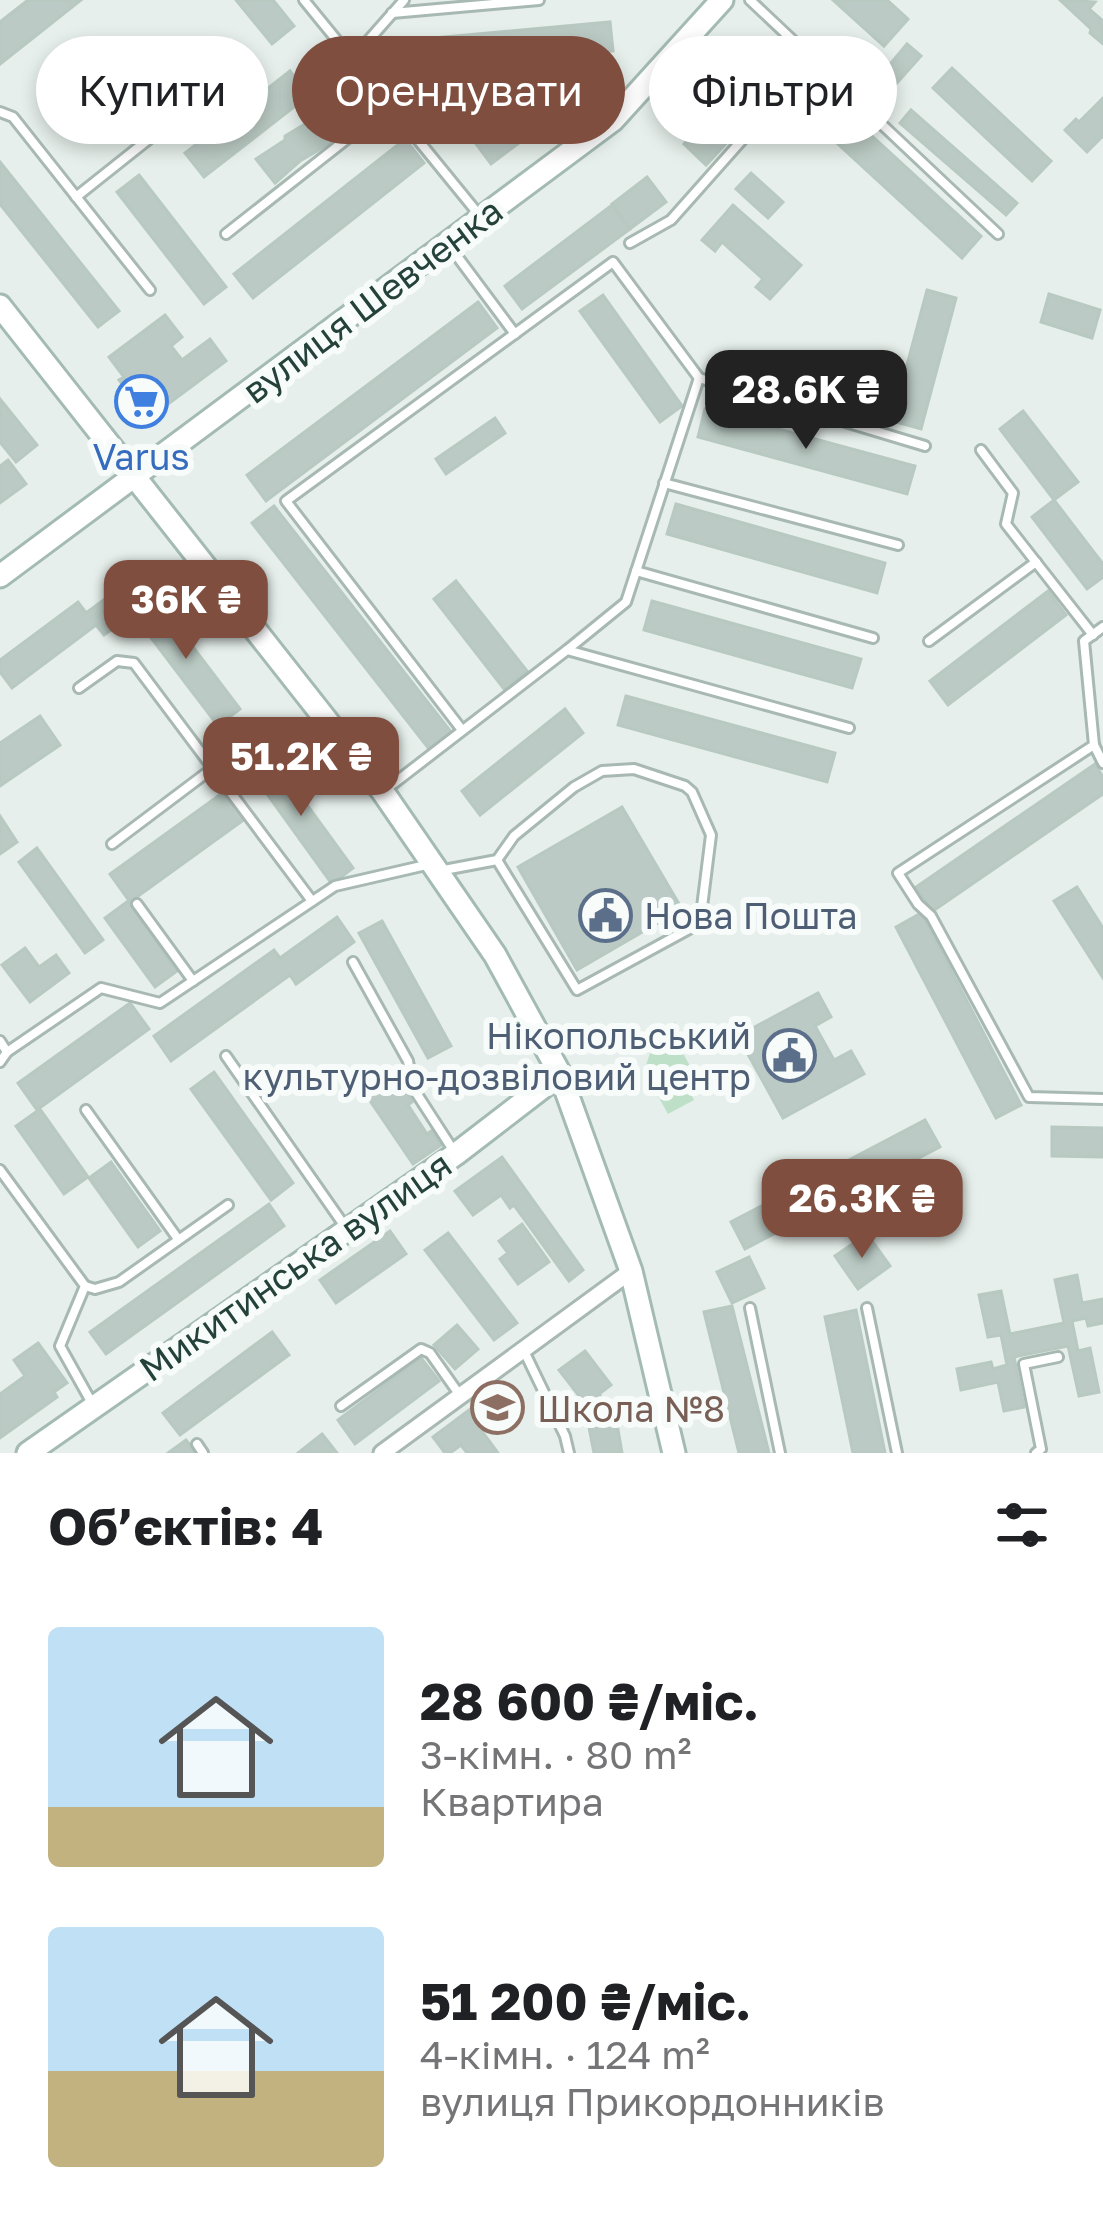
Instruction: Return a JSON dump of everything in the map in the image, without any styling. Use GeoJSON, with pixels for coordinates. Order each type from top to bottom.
{"type":"FeatureCollection","features":[{"type":"Feature","properties":{"kind":"street","name":"вулиця Шевченка"},"geometry":{"type":"LineString","coordinates":[[0,576],[613,120],[722,0]]}},
{"type":"Feature","properties":{"kind":"street"},"geometry":{"type":"LineString","coordinates":[[0,306],[382,792],[495,955],[560,1074],[631,1270],[674,1453]]}},
{"type":"Feature","properties":{"kind":"street","name":"Микитинська вулиця"},"geometry":{"type":"LineString","coordinates":[[28,1453],[456,1154],[560,1074]]}},
{"type":"Feature","properties":{"kind":"street"},"geometry":{"type":"LineString","coordinates":[[382,1453],[631,1270]]}},
{"type":"Feature","properties":{"kind":"lane"},"geometry":{"type":"LineString","coordinates":[[304,0],[333,36]]}},
{"type":"Feature","properties":{"kind":"lane"},"geometry":{"type":"LineString","coordinates":[[372,36],[404,0]]}},
{"type":"Feature","properties":{"kind":"lane"},"geometry":{"type":"LineString","coordinates":[[392,13],[539,0]]}},
{"type":"Feature","properties":{"kind":"lane"},"geometry":{"type":"LineString","coordinates":[[750,0],[788,36]]}},
{"type":"Feature","properties":{"kind":"lane"},"geometry":{"type":"LineString","coordinates":[[0,112],[13,117],[150,290]]}},
{"type":"Feature","properties":{"kind":"lane"},"geometry":{"type":"LineString","coordinates":[[897,138],[998,234]]}},
{"type":"Feature","properties":{"kind":"lane"},"geometry":{"type":"LineString","coordinates":[[76,197],[142,144]]}},
{"type":"Feature","properties":{"kind":"lane"},"geometry":{"type":"LineString","coordinates":[[226,234],[340,144]]}},
{"type":"Feature","properties":{"kind":"lane"},"geometry":{"type":"LineString","coordinates":[[422,144],[481,217]]}},
{"type":"Feature","properties":{"kind":"lane"},"geometry":{"type":"LineString","coordinates":[[630,243],[671,220],[739,144]]}},
{"type":"Feature","properties":{"kind":"lane"},"geometry":{"type":"LineString","coordinates":[[447,242],[515,334]]}},
{"type":"Feature","properties":{"kind":"lane"},"geometry":{"type":"LineString","coordinates":[[462,730],[286,501],[613,262],[699,378],[925,446]]}},
{"type":"Feature","properties":{"kind":"lane"},"geometry":{"type":"LineString","coordinates":[[382,792],[626,602],[699,378]]}},
{"type":"Feature","properties":{"kind":"lane"},"geometry":{"type":"LineString","coordinates":[[981,449],[1013,493],[1006,524],[1093,635]]}},
{"type":"Feature","properties":{"kind":"lane"},"geometry":{"type":"LineString","coordinates":[[664,483],[898,545]]}},
{"type":"Feature","properties":{"kind":"lane"},"geometry":{"type":"LineString","coordinates":[[929,641],[1036,562]]}},
{"type":"Feature","properties":{"kind":"lane"},"geometry":{"type":"LineString","coordinates":[[636,571],[873,638]]}},
{"type":"Feature","properties":{"kind":"lane"},"geometry":{"type":"LineString","coordinates":[[1103,627],[1084,641],[1094,745],[1103,763]]}},
{"type":"Feature","properties":{"kind":"lane"},"geometry":{"type":"LineString","coordinates":[[567,650],[849,728]]}},
{"type":"Feature","properties":{"kind":"lane"},"geometry":{"type":"LineString","coordinates":[[79,688],[117,661],[134,663],[313,901]]}},
{"type":"Feature","properties":{"kind":"lane"},"geometry":{"type":"LineString","coordinates":[[1094,745],[898,873],[932,916],[1029,1097],[1103,1099]]}},
{"type":"Feature","properties":{"kind":"lane"},"geometry":{"type":"LineString","coordinates":[[112,844],[213,768]]}},
{"type":"Feature","properties":{"kind":"lane"},"geometry":{"type":"LineString","coordinates":[[0,1063],[8,1052],[101,988],[160,1003],[335,886],[497,860],[514,836],[574,787],[602,771],[634,769],[685,786],[711,835],[700,923],[577,990],[497,860]]}},
{"type":"Feature","properties":{"kind":"lane"},"geometry":{"type":"LineString","coordinates":[[137,904],[193,981]]}},
{"type":"Feature","properties":{"kind":"lane"},"geometry":{"type":"LineString","coordinates":[[353,962],[408,1061],[413,1088],[456,1154]]}},
{"type":"Feature","properties":{"kind":"lane"},"geometry":{"type":"LineString","coordinates":[[0,1041],[8,1052]]}},
{"type":"Feature","properties":{"kind":"lane"},"geometry":{"type":"LineString","coordinates":[[226,1056],[347,1230]]}},
{"type":"Feature","properties":{"kind":"lane"},"geometry":{"type":"LineString","coordinates":[[86,1110],[178,1239]]}},
{"type":"Feature","properties":{"kind":"lane"},"geometry":{"type":"LineString","coordinates":[[0,1170],[85,1286]]}},
{"type":"Feature","properties":{"kind":"lane"},"geometry":{"type":"LineString","coordinates":[[85,1286],[119,1282],[227,1205]]}},
{"type":"Feature","properties":{"kind":"lane"},"geometry":{"type":"LineString","coordinates":[[85,1286],[59,1346],[94,1406]]}},
{"type":"Feature","properties":{"kind":"lane"},"geometry":{"type":"LineString","coordinates":[[751,1308],[780,1453]]}},
{"type":"Feature","properties":{"kind":"lane"},"geometry":{"type":"LineString","coordinates":[[867,1308],[897,1453]]}},
{"type":"Feature","properties":{"kind":"lane"},"geometry":{"type":"LineString","coordinates":[[341,1406],[421,1348],[430,1353],[460,1395]]}},
{"type":"Feature","properties":{"kind":"lane"},"geometry":{"type":"LineString","coordinates":[[523,1350],[565,1436],[568,1453]]}},
{"type":"Feature","properties":{"kind":"lane"},"geometry":{"type":"LineString","coordinates":[[1036,1453],[1041,1449],[1024,1364],[1058,1357]]}},
{"type":"Feature","properties":{"kind":"green space"},"geometry":{"type":"Polygon","coordinates":[[[675,1022],[680,1031],[673,1036],[697,1078],[686,1085],[694,1100],[668,1114],[644,1071],[649,1037],[675,1022]]]}},
{"type":"Feature","properties":{"kind":"building"},"geometry":{"type":"Polygon","coordinates":[[[28,0],[81,0],[0,64],[0,22],[28,0]]]}},
{"type":"Feature","properties":{"kind":"building"},"geometry":{"type":"Polygon","coordinates":[[[236,0],[273,0],[294,26],[272,44],[236,0]]]}},
{"type":"Feature","properties":{"kind":"building"},"geometry":{"type":"Polygon","coordinates":[[[833,0],[887,0],[908,19],[893,36],[873,36],[833,0]]]}},
{"type":"Feature","properties":{"kind":"building"},"geometry":{"type":"Polygon","coordinates":[[[1060,0],[1095,2],[1089,9],[1103,21],[1102,43],[1091,29],[1060,0]]]}},
{"type":"Feature","properties":{"kind":"building"},"geometry":{"type":"Polygon","coordinates":[[[610,22],[611,36],[455,36],[610,22]]]}},
{"type":"Feature","properties":{"kind":"building"},"geometry":{"type":"Polygon","coordinates":[[[907,44],[921,56],[897,83],[897,56],[907,44]]]}},
{"type":"Feature","properties":{"kind":"building"},"geometry":{"type":"Polygon","coordinates":[[[952,68],[1051,161],[1032,181],[933,88],[952,68]]]}},
{"type":"Feature","properties":{"kind":"building"},"geometry":{"type":"Polygon","coordinates":[[[292,74],[292,108],[268,127],[268,88],[292,74]]]}},
{"type":"Feature","properties":{"kind":"building"},"geometry":{"type":"Polygon","coordinates":[[[1103,98],[1103,136],[1087,152],[1065,130],[1103,98]]]}},
{"type":"Feature","properties":{"kind":"building"},"geometry":{"type":"Polygon","coordinates":[[[911,110],[1017,203],[1006,215],[900,123],[911,110]]]}},
{"type":"Feature","properties":{"kind":"building"},"geometry":{"type":"Polygon","coordinates":[[[292,132],[292,144],[329,144],[275,183],[256,159],[292,132]]]}},
{"type":"Feature","properties":{"kind":"building"},"geometry":{"type":"Polygon","coordinates":[[[197,144],[246,144],[204,177],[185,153],[197,144]]]}},
{"type":"Feature","properties":{"kind":"building"},"geometry":{"type":"Polygon","coordinates":[[[399,144],[409,144],[424,163],[253,298],[234,274],[399,144]]]}},
{"type":"Feature","properties":{"kind":"building"},"geometry":{"type":"Polygon","coordinates":[[[476,144],[518,144],[491,164],[476,144]]]}},
{"type":"Feature","properties":{"kind":"building"},"geometry":{"type":"Polygon","coordinates":[[[684,144],[726,144],[706,165],[684,144]]]}},
{"type":"Feature","properties":{"kind":"building"},"geometry":{"type":"Polygon","coordinates":[[[838,144],[881,144],[981,236],[962,258],[838,144]]]}},
{"type":"Feature","properties":{"kind":"building"},"geometry":{"type":"Polygon","coordinates":[[[0,162],[119,311],[98,327],[0,204],[0,162]]]}},
{"type":"Feature","properties":{"kind":"building"},"geometry":{"type":"Polygon","coordinates":[[[751,173],[783,202],[768,218],[736,189],[751,173]]]}},
{"type":"Feature","properties":{"kind":"building"},"geometry":{"type":"Polygon","coordinates":[[[139,175],[226,287],[204,304],[117,192],[139,175]]]}},
{"type":"Feature","properties":{"kind":"building"},"geometry":{"type":"Polygon","coordinates":[[[647,177],[666,202],[630,229],[612,204],[647,177]]]}},
{"type":"Feature","properties":{"kind":"building"},"geometry":{"type":"Polygon","coordinates":[[[612,205],[630,229],[522,309],[505,286],[612,205]]]}},
{"type":"Feature","properties":{"kind":"building"},"geometry":{"type":"Polygon","coordinates":[[[733,205],[801,265],[770,299],[756,287],[763,279],[722,242],[715,251],[702,240],[733,205]]]}},
{"type":"Feature","properties":{"kind":"building"},"geometry":{"type":"Polygon","coordinates":[[[927,290],[956,298],[921,429],[892,421],[927,290]]]}},
{"type":"Feature","properties":{"kind":"building"},"geometry":{"type":"Polygon","coordinates":[[[1049,294],[1100,310],[1092,338],[1041,322],[1049,294]]]}},
{"type":"Feature","properties":{"kind":"building"},"geometry":{"type":"Polygon","coordinates":[[[603,295],[682,406],[660,422],[580,311],[603,295]]]}},
{"type":"Feature","properties":{"kind":"building"},"geometry":{"type":"Polygon","coordinates":[[[478,302],[497,328],[266,501],[247,475],[478,302]]]}},
{"type":"Feature","properties":{"kind":"building"},"geometry":{"type":"Polygon","coordinates":[[[165,315],[182,337],[171,346],[182,360],[210,339],[226,361],[148,419],[119,380],[124,377],[109,357],[165,315]]]}},
{"type":"Feature","properties":{"kind":"building"},"geometry":{"type":"Polygon","coordinates":[[[0,399],[37,445],[16,462],[0,442],[0,399]]]}},
{"type":"Feature","properties":{"kind":"building"},"geometry":{"type":"Polygon","coordinates":[[[705,409],[915,466],[907,494],[698,437],[705,409]]]}},
{"type":"Feature","properties":{"kind":"building"},"geometry":{"type":"Polygon","coordinates":[[[1023,411],[1078,482],[1054,500],[1000,429],[1023,411]]]}},
{"type":"Feature","properties":{"kind":"building"},"geometry":{"type":"Polygon","coordinates":[[[495,418],[505,433],[446,474],[436,459],[495,418]]]}},
{"type":"Feature","properties":{"kind":"building"},"geometry":{"type":"Polygon","coordinates":[[[8,460],[26,484],[0,503],[0,466],[8,460]]]}},
{"type":"Feature","properties":{"kind":"building"},"geometry":{"type":"Polygon","coordinates":[[[1054,500],[1103,564],[1103,577],[1087,589],[1032,517],[1054,500]]]}},
{"type":"Feature","properties":{"kind":"building"},"geometry":{"type":"Polygon","coordinates":[[[676,504],[885,563],[877,593],[667,534],[676,504]]]}},
{"type":"Feature","properties":{"kind":"building"},"geometry":{"type":"Polygon","coordinates":[[[274,506],[451,732],[429,749],[252,523],[274,506]]]}},
{"type":"Feature","properties":{"kind":"building"},"geometry":{"type":"Polygon","coordinates":[[[456,581],[527,671],[504,689],[434,599],[456,581]]]}},
{"type":"Feature","properties":{"kind":"building"},"geometry":{"type":"Polygon","coordinates":[[[1048,591],[1066,615],[948,705],[930,681],[1048,591]]]}},
{"type":"Feature","properties":{"kind":"building"},"geometry":{"type":"Polygon","coordinates":[[[113,593],[130,616],[104,635],[96,625],[12,688],[0,672],[0,660],[78,602],[86,613],[113,593]]]}},
{"type":"Feature","properties":{"kind":"building"},"geometry":{"type":"Polygon","coordinates":[[[155,597],[240,709],[218,726],[133,614],[155,597]]]}},
{"type":"Feature","properties":{"kind":"building"},"geometry":{"type":"Polygon","coordinates":[[[652,601],[861,659],[852,688],[644,630],[652,601]]]}},
{"type":"Feature","properties":{"kind":"building"},"geometry":{"type":"Polygon","coordinates":[[[626,696],[835,753],[827,782],[618,725],[626,696]]]}},
{"type":"Feature","properties":{"kind":"building"},"geometry":{"type":"Polygon","coordinates":[[[565,709],[583,733],[480,815],[462,791],[565,709]]]}},
{"type":"Feature","properties":{"kind":"building"},"geometry":{"type":"Polygon","coordinates":[[[40,716],[60,745],[0,786],[0,743],[40,716]]]}},
{"type":"Feature","properties":{"kind":"building"},"geometry":{"type":"Polygon","coordinates":[[[270,754],[353,868],[332,884],[249,769],[270,754]]]}},
{"type":"Feature","properties":{"kind":"building"},"geometry":{"type":"Polygon","coordinates":[[[1095,764],[1103,777],[1103,794],[933,911],[916,887],[1095,764]]]}},
{"type":"Feature","properties":{"kind":"building"},"geometry":{"type":"Polygon","coordinates":[[[225,791],[245,819],[130,902],[110,874],[225,791]]]}},
{"type":"Feature","properties":{"kind":"building"},"geometry":{"type":"Polygon","coordinates":[[[622,807],[682,909],[577,970],[518,867],[622,807]]]}},
{"type":"Feature","properties":{"kind":"building"},"geometry":{"type":"Polygon","coordinates":[[[0,816],[17,842],[0,854],[0,816]]]}},
{"type":"Feature","properties":{"kind":"building"},"geometry":{"type":"Polygon","coordinates":[[[37,848],[103,940],[85,953],[19,862],[37,848]]]}},
{"type":"Feature","properties":{"kind":"building"},"geometry":{"type":"Polygon","coordinates":[[[1077,887],[1103,928],[1103,978],[1054,901],[1077,887]]]}},
{"type":"Feature","properties":{"kind":"building"},"geometry":{"type":"Polygon","coordinates":[[[128,901],[177,971],[155,987],[105,918],[128,901]]]}},
{"type":"Feature","properties":{"kind":"building"},"geometry":{"type":"Polygon","coordinates":[[[921,913],[1021,1105],[996,1118],[896,927],[921,913]]]}},
{"type":"Feature","properties":{"kind":"building"},"geometry":{"type":"Polygon","coordinates":[[[337,917],[354,942],[296,984],[290,975],[171,1061],[154,1036],[274,950],[280,958],[337,917]]]}},
{"type":"Feature","properties":{"kind":"building"},"geometry":{"type":"Polygon","coordinates":[[[382,921],[451,1046],[428,1058],[359,933],[382,921]]]}},
{"type":"Feature","properties":{"kind":"building"},"geometry":{"type":"Polygon","coordinates":[[[25,948],[39,967],[56,955],[69,973],[30,1002],[2,965],[25,948]]]}},
{"type":"Feature","properties":{"kind":"building","name":"Нікопольський культурно-дозвіловий центр"},"geometry":{"type":"Polygon","coordinates":[[[818,993],[831,1017],[815,1026],[834,1060],[851,1051],[864,1074],[783,1118],[738,1036],[818,993]]]}},
{"type":"Feature","properties":{"kind":"building"},"geometry":{"type":"Polygon","coordinates":[[[130,1003],[149,1029],[37,1110],[18,1083],[130,1003]]]}},
{"type":"Feature","properties":{"kind":"building"},"geometry":{"type":"Polygon","coordinates":[[[214,1072],[293,1183],[271,1200],[191,1089],[214,1072]]]}},
{"type":"Feature","properties":{"kind":"building"},"geometry":{"type":"Polygon","coordinates":[[[393,1073],[427,1134],[431,1131],[441,1145],[413,1164],[364,1092],[393,1073]]]}},
{"type":"Feature","properties":{"kind":"building"},"geometry":{"type":"Polygon","coordinates":[[[40,1109],[88,1177],[64,1194],[16,1126],[40,1109]]]}},
{"type":"Feature","properties":{"kind":"building"},"geometry":{"type":"Polygon","coordinates":[[[925,1120],[940,1147],[745,1249],[731,1222],[925,1120]]]}},
{"type":"Feature","properties":{"kind":"building"},"geometry":{"type":"Polygon","coordinates":[[[1052,1127],[1103,1128],[1103,1157],[1052,1156],[1052,1127]]]}},
{"type":"Feature","properties":{"kind":"building"},"geometry":{"type":"Polygon","coordinates":[[[502,1157],[583,1270],[569,1281],[514,1205],[510,1208],[501,1195],[473,1215],[455,1191],[502,1157]]]}},
{"type":"Feature","properties":{"kind":"building"},"geometry":{"type":"Polygon","coordinates":[[[111,1162],[160,1231],[138,1247],[89,1178],[111,1162]]]}},
{"type":"Feature","properties":{"kind":"building"},"geometry":{"type":"Polygon","coordinates":[[[269,1204],[284,1226],[106,1354],[90,1332],[269,1204]]]}},
{"type":"Feature","properties":{"kind":"building"},"geometry":{"type":"Polygon","coordinates":[[[522,1224],[549,1262],[518,1284],[500,1259],[508,1253],[499,1241],[522,1224]]]}},
{"type":"Feature","properties":{"kind":"building"},"geometry":{"type":"Polygon","coordinates":[[[390,1231],[406,1254],[336,1303],[320,1280],[390,1231]]]}},
{"type":"Feature","properties":{"kind":"building"},"geometry":{"type":"Polygon","coordinates":[[[448,1233],[517,1323],[494,1340],[425,1250],[448,1233]]]}},
{"type":"Feature","properties":{"kind":"building"},"geometry":{"type":"Polygon","coordinates":[[[867,1234],[890,1266],[858,1289],[835,1256],[867,1234]]]}},
{"type":"Feature","properties":{"kind":"building"},"geometry":{"type":"Polygon","coordinates":[[[749,1257],[764,1288],[732,1303],[717,1272],[749,1257]]]}},
{"type":"Feature","properties":{"kind":"building"},"geometry":{"type":"Polygon","coordinates":[[[1077,1275],[1082,1303],[1103,1299],[1103,1323],[1088,1326],[1086,1318],[1072,1321],[1078,1351],[1090,1348],[1099,1392],[1079,1396],[1068,1346],[1014,1357],[1024,1407],[1004,1411],[998,1382],[961,1390],[957,1369],[991,1362],[993,1369],[1007,1365],[1001,1335],[988,1337],[979,1295],[1001,1291],[1010,1334],[1064,1323],[1055,1280],[1077,1275]]]}},
{"type":"Feature","properties":{"kind":"building"},"geometry":{"type":"Polygon","coordinates":[[[732,1306],[769,1453],[739,1453],[704,1312],[732,1306]]]}},
{"type":"Feature","properties":{"kind":"building"},"geometry":{"type":"Polygon","coordinates":[[[856,1310],[885,1453],[853,1453],[825,1317],[856,1310]]]}},
{"type":"Feature","properties":{"kind":"building"},"geometry":{"type":"Polygon","coordinates":[[[457,1325],[478,1349],[455,1369],[434,1345],[457,1325]]]}},
{"type":"Feature","properties":{"kind":"building"},"geometry":{"type":"Polygon","coordinates":[[[272,1332],[289,1355],[180,1435],[163,1413],[272,1332]]]}},
{"type":"Feature","properties":{"kind":"building"},"geometry":{"type":"Polygon","coordinates":[[[38,1343],[67,1383],[54,1392],[57,1397],[0,1438],[0,1394],[25,1376],[14,1360],[38,1343]]]}},
{"type":"Feature","properties":{"kind":"building"},"geometry":{"type":"Polygon","coordinates":[[[585,1351],[611,1385],[599,1394],[606,1404],[593,1414],[559,1370],[585,1351]]]}},
{"type":"Feature","properties":{"kind":"building"},"geometry":{"type":"Polygon","coordinates":[[[421,1358],[439,1381],[355,1444],[338,1420],[421,1358]]]}},
{"type":"Feature","properties":{"kind":"building"},"geometry":{"type":"Polygon","coordinates":[[[505,1383],[519,1402],[481,1430],[498,1453],[467,1453],[461,1445],[445,1453],[433,1437],[505,1383]]]}},
{"type":"Feature","properties":{"kind":"building"},"geometry":{"type":"Polygon","coordinates":[[[615,1412],[622,1453],[594,1453],[587,1417],[615,1412]]]}},
{"type":"Feature","properties":{"kind":"building"},"geometry":{"type":"Polygon","coordinates":[[[322,1434],[337,1453],[298,1453],[322,1434]]]}},
{"type":"Feature","properties":{"kind":"building"},"geometry":{"type":"Polygon","coordinates":[[[186,1440],[196,1453],[168,1453],[186,1440]]]}},
{"type":"Feature","properties":{"kind":"place","name":"Varus"},"geometry":{"type":"Point","coordinates":[141,401]}},
{"type":"Feature","properties":{"kind":"place","name":"Нова Пошта"},"geometry":{"type":"Point","coordinates":[605,915]}},
{"type":"Feature","properties":{"kind":"place","name":"Нікопольський культурно-дозвіловий центр"},"geometry":{"type":"Point","coordinates":[790,1056]}},
{"type":"Feature","properties":{"kind":"place","name":"Школа №8"},"geometry":{"type":"Point","coordinates":[498,1408]}}]}
